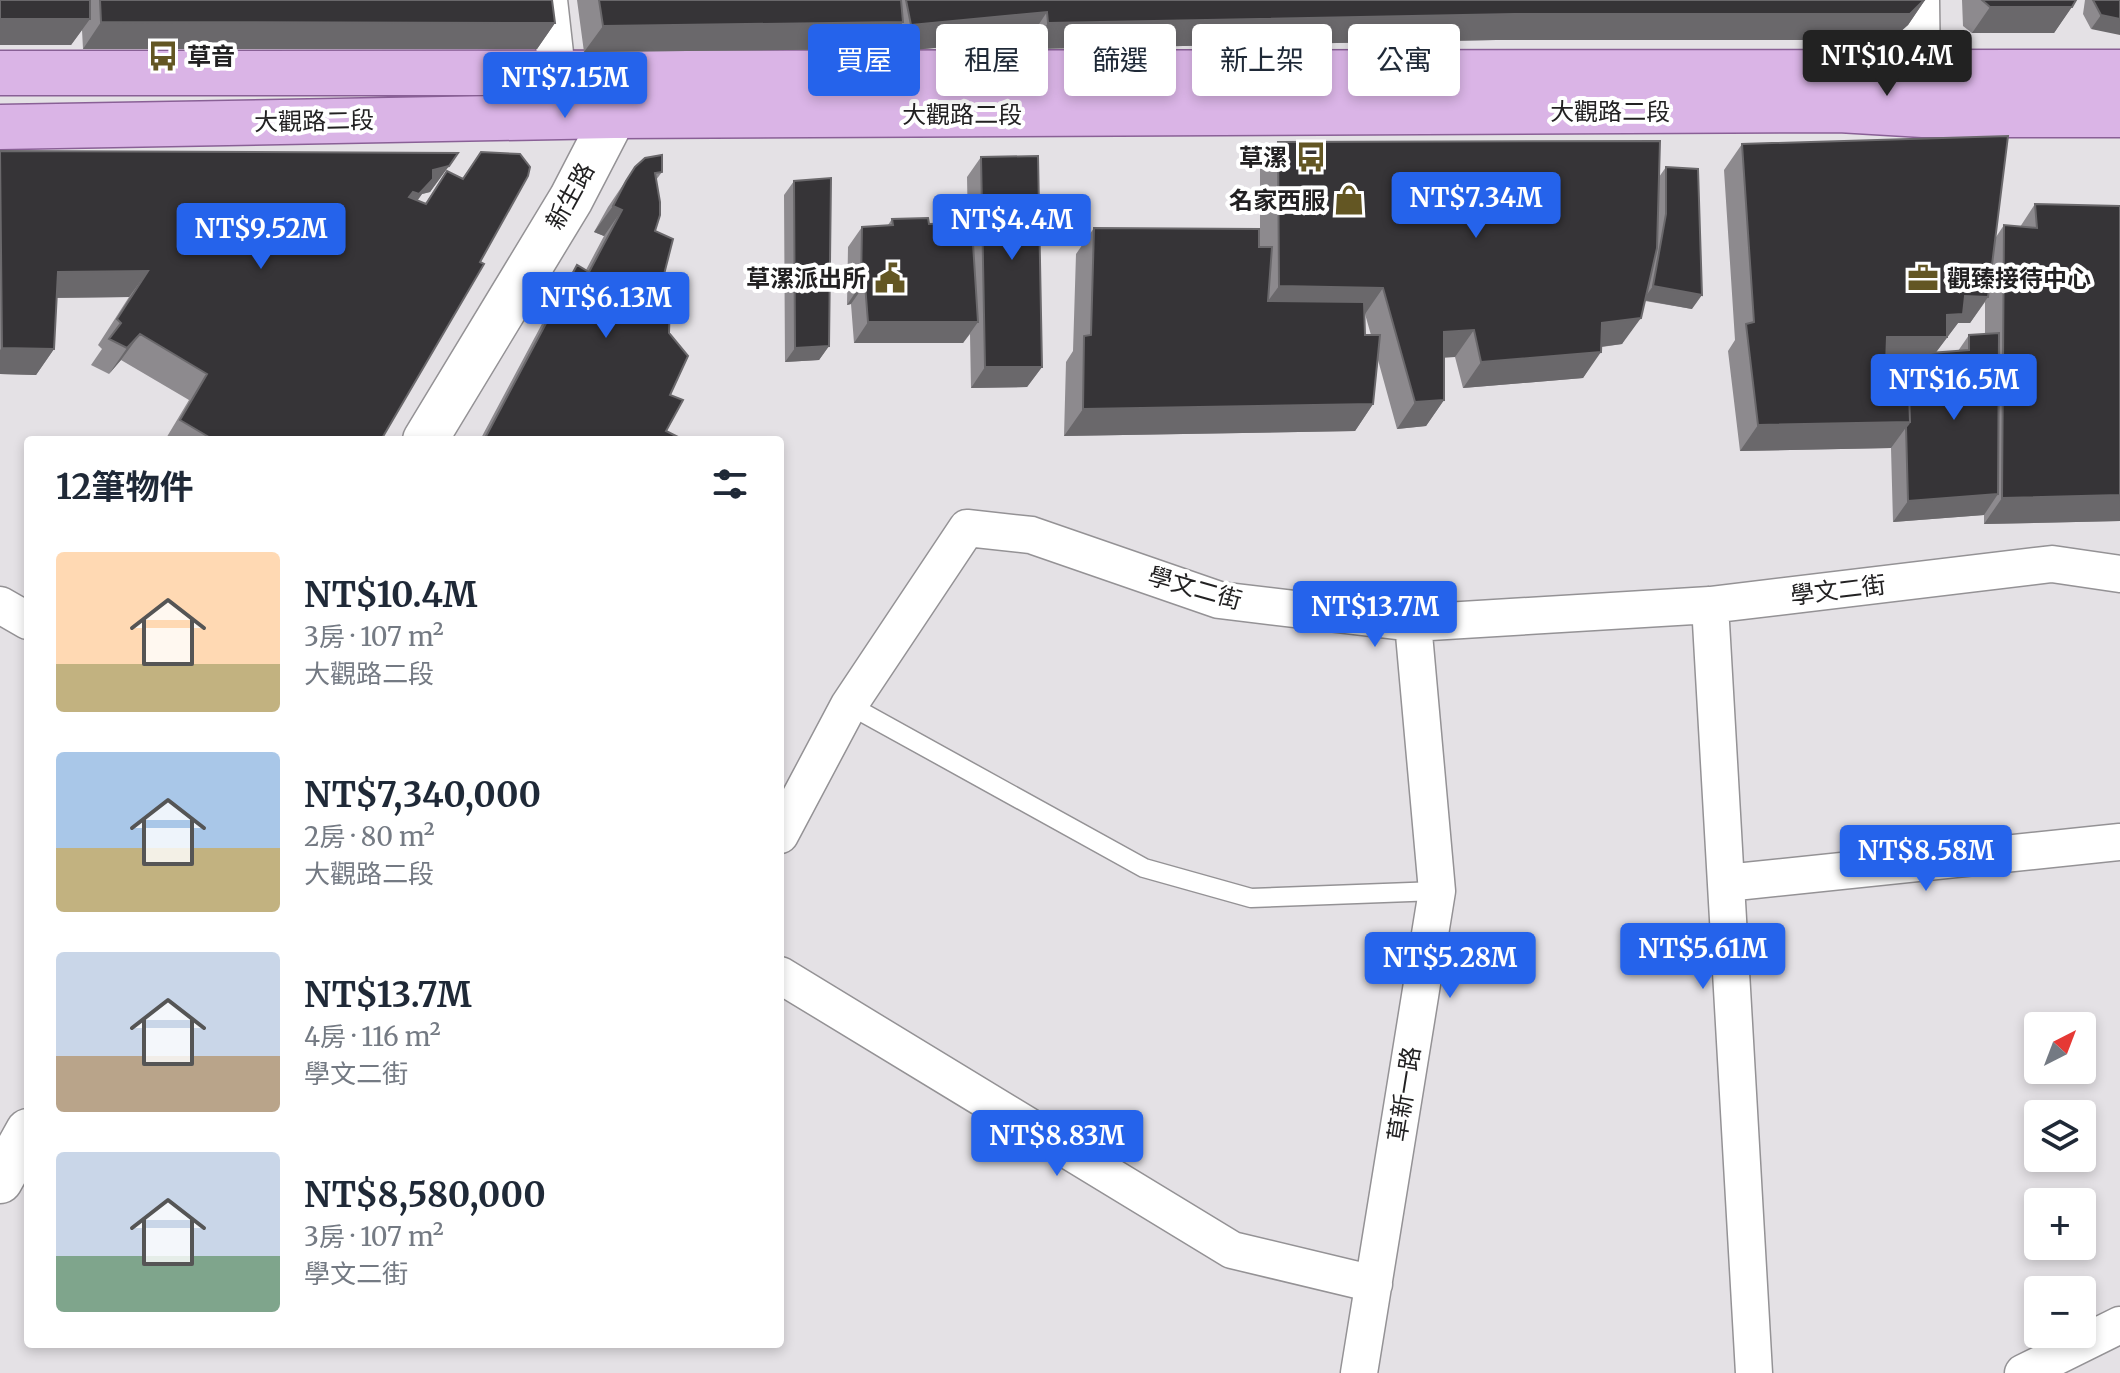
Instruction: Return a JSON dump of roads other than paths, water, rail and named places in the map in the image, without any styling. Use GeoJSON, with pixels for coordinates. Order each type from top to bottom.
{"type":"FeatureCollection","features":[{"type":"Feature","properties":{"kind":"main road","name":"大觀路二段"},"geometry":{"type":"LineString","coordinates":[[0,73],[1863,72],[1921,94]]}},
{"type":"Feature","properties":{"kind":"main road"},"geometry":{"type":"LineString","coordinates":[[1921,94],[2120,72]]}},
{"type":"Feature","properties":{"kind":"main road","name":"大觀路二段"},"geometry":{"type":"LineString","coordinates":[[0,127],[614,116],[1807,110],[1921,94]]}},
{"type":"Feature","properties":{"kind":"main road"},"geometry":{"type":"LineString","coordinates":[[1921,94],[2120,115]]}},
{"type":"Feature","properties":{"kind":"street"},"geometry":{"type":"LineString","coordinates":[[549,0],[557,71],[614,116]]}},
{"type":"Feature","properties":{"kind":"street"},"geometry":{"type":"LineString","coordinates":[[1917,0],[1921,94]]}},
{"type":"Feature","properties":{"kind":"street","name":"新生路"},"geometry":{"type":"LineString","coordinates":[[427,436],[571,199],[614,116]]}},
{"type":"Feature","properties":{"kind":"street","name":"學文二街"},"geometry":{"type":"LineString","coordinates":[[784,827],[849,705],[967,528],[1031,535],[1219,600],[1413,623],[1710,605],[2052,564],[2120,574]]}},
{"type":"Feature","properties":{"kind":"street"},"geometry":{"type":"LineString","coordinates":[[0,605],[24,619]]}},
{"type":"Feature","properties":{"kind":"street"},"geometry":{"type":"LineString","coordinates":[[1710,605],[1754,1373]]}},
{"type":"Feature","properties":{"kind":"street","name":"草新一路"},"geometry":{"type":"LineString","coordinates":[[1359,1373],[1437,891],[1413,623]]}},
{"type":"Feature","properties":{"kind":"street"},"geometry":{"type":"LineString","coordinates":[[1726,883],[2120,842]]}},
{"type":"Feature","properties":{"kind":"street"},"geometry":{"type":"LineString","coordinates":[[784,977],[1232,1250],[1374,1284]]}},
{"type":"Feature","properties":{"kind":"street"},"geometry":{"type":"LineString","coordinates":[[0,1181],[24,1138]]}},
{"type":"Feature","properties":{"kind":"street"},"geometry":{"type":"LineString","coordinates":[[2023,1373],[2120,1325]]}},
{"type":"Feature","properties":{"kind":"lane"},"geometry":{"type":"LineString","coordinates":[[849,705],[1144,868],[1251,898],[1437,891]]}},
{"type":"Feature","properties":{"kind":"place","name":"草音"},"geometry":{"type":"Point","coordinates":[163,56]}},
{"type":"Feature","properties":{"kind":"place","name":"草漯"},"geometry":{"type":"Point","coordinates":[1311,157]}},
{"type":"Feature","properties":{"kind":"place","name":"名家西服"},"geometry":{"type":"Point","coordinates":[1349,200]}},
{"type":"Feature","properties":{"kind":"place","name":"草漯派出所"},"geometry":{"type":"Point","coordinates":[890,278]}},
{"type":"Feature","properties":{"kind":"place","name":"觀臻接待中心"},"geometry":{"type":"Point","coordinates":[1923,278]}}]}
